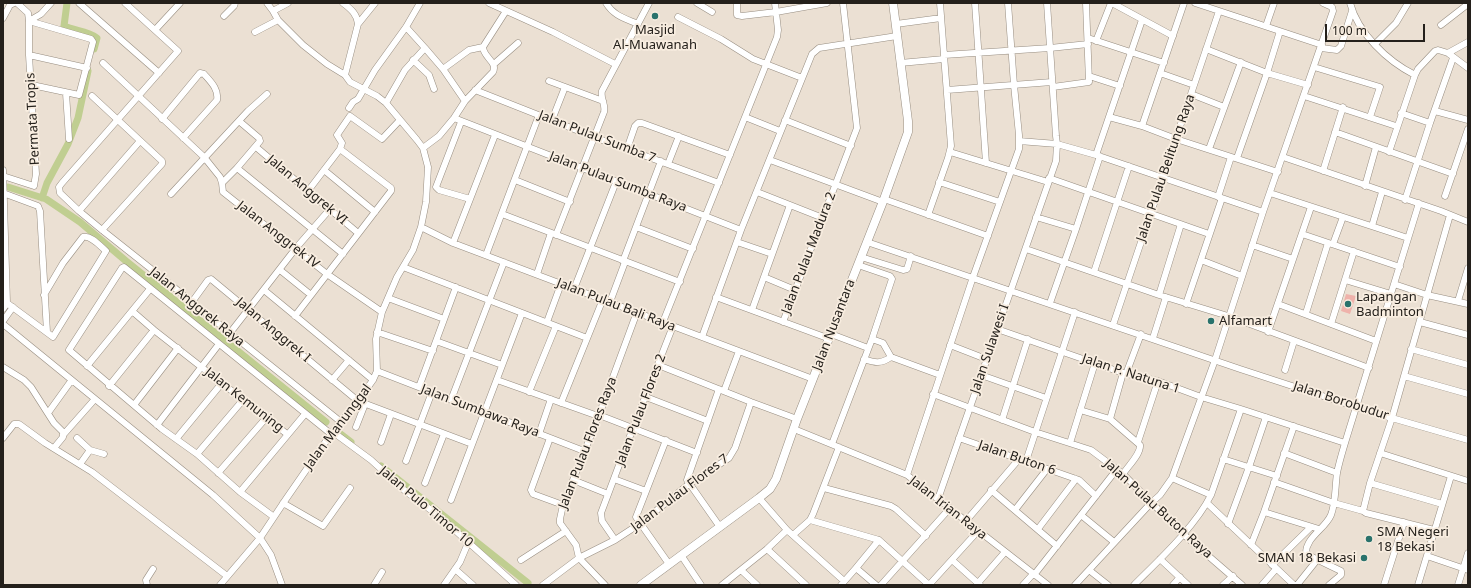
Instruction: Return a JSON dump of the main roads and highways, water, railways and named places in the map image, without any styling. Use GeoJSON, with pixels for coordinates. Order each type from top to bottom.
{"type":"FeatureCollection","features":[{"type":"Feature","properties":{"kind":"waterway"},"geometry":{"type":"LineString","coordinates":[[67,3],[64,26],[97,38],[94,49]]}},
{"type":"Feature","properties":{"kind":"waterway"},"geometry":{"type":"LineString","coordinates":[[42,198],[47,183],[68,144],[78,118],[88,71]]}},
{"type":"Feature","properties":{"kind":"waterway"},"geometry":{"type":"LineString","coordinates":[[8,187],[46,199],[80,222],[126,261],[326,422]]}},
{"type":"Feature","properties":{"kind":"waterway"},"geometry":{"type":"LineString","coordinates":[[338,432],[351,442]]}},
{"type":"Feature","properties":{"kind":"waterway"},"geometry":{"type":"LineString","coordinates":[[381,466],[528,583]]}},
{"type":"Feature","properties":{"kind":"place","name":"Masjid Al-Muawanah"},"geometry":{"type":"Point","coordinates":[655,16]}},
{"type":"Feature","properties":{"kind":"place","name":"Lapangan Badminton"},"geometry":{"type":"Point","coordinates":[1348,304]}},
{"type":"Feature","properties":{"kind":"place","name":"Alfamart"},"geometry":{"type":"Point","coordinates":[1211,321]}},
{"type":"Feature","properties":{"kind":"place","name":"SMA Negeri 18 Bekasi"},"geometry":{"type":"Point","coordinates":[1369,539]}},
{"type":"Feature","properties":{"kind":"place","name":"SMAN 18 Bekasi"},"geometry":{"type":"Point","coordinates":[1364,558]}}]}
